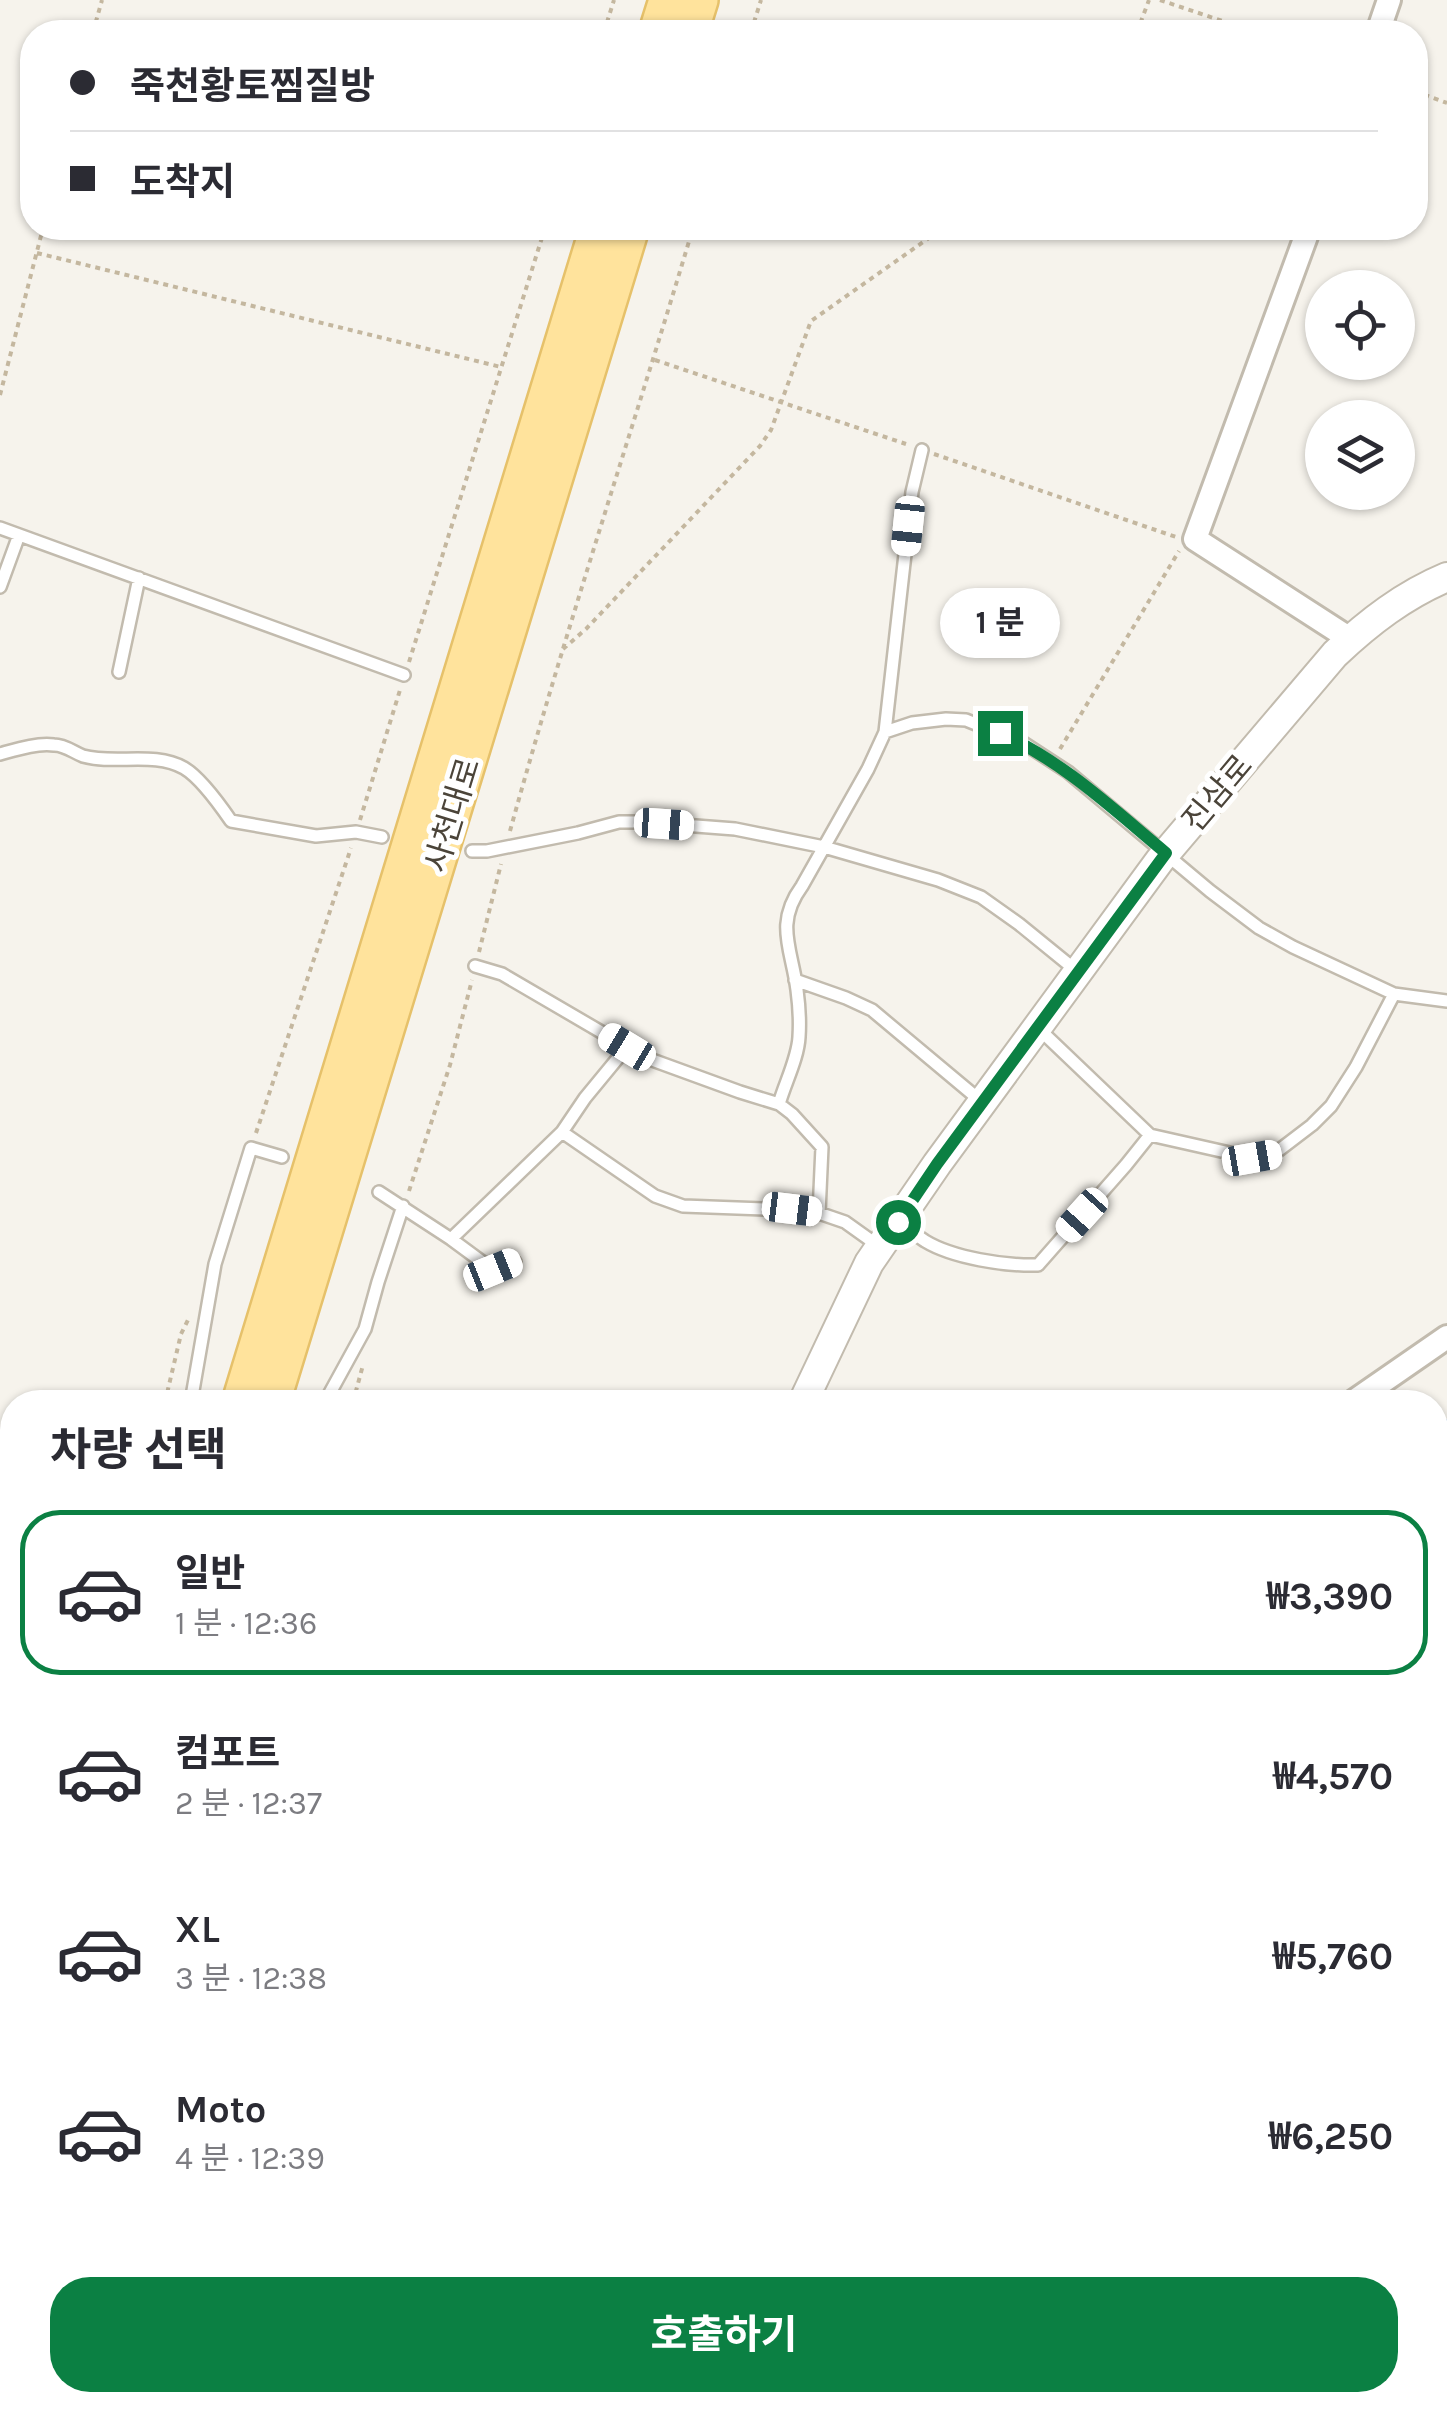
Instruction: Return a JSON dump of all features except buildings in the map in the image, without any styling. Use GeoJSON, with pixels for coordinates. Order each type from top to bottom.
{"type":"FeatureCollection","features":[{"type":"Feature","properties":{"kind":"main road","name":"사천대로"},"geometry":{"type":"LineString","coordinates":[[244,1390],[594,240]]}},
{"type":"Feature","properties":{"kind":"main road","name":"사천대로"},"geometry":{"type":"LineString","coordinates":[[276,1390],[626,240]]}},
{"type":"Feature","properties":{"kind":"street"},"geometry":{"type":"LineString","coordinates":[[1305,240],[1195,539],[1350,639]]}},
{"type":"Feature","properties":{"kind":"street","name":"진삼로"},"geometry":{"type":"LineString","coordinates":[[809,1390],[880,1247],[1166,853],[1350,639],[1417,590],[1447,577]]}},
{"type":"Feature","properties":{"kind":"street"},"geometry":{"type":"LineString","coordinates":[[1370,1390],[1447,1337]]}},
{"type":"Feature","properties":{"kind":"lane"},"geometry":{"type":"LineString","coordinates":[[779,1104],[799,1042],[795,980],[786,943],[788,916],[792,899],[868,769],[885,732],[912,492],[922,450]]}},
{"type":"Feature","properties":{"kind":"lane"},"geometry":{"type":"LineString","coordinates":[[0,528],[404,675]]}},
{"type":"Feature","properties":{"kind":"lane"},"geometry":{"type":"LineString","coordinates":[[0,587],[19,534]]}},
{"type":"Feature","properties":{"kind":"lane"},"geometry":{"type":"LineString","coordinates":[[118,672],[139,578]]}},
{"type":"Feature","properties":{"kind":"lane"},"geometry":{"type":"LineString","coordinates":[[885,732],[912,723],[966,720],[1025,744],[1259,928],[1394,994],[1447,1001]]}},
{"type":"Feature","properties":{"kind":"lane"},"geometry":{"type":"LineString","coordinates":[[0,754],[58,744],[84,756],[164,761],[186,769],[231,821],[316,836],[356,832],[382,838]]}},
{"type":"Feature","properties":{"kind":"lane"},"geometry":{"type":"LineString","coordinates":[[472,852],[619,822],[735,829],[824,847],[938,880],[980,897],[1078,972]]}},
{"type":"Feature","properties":{"kind":"lane"},"geometry":{"type":"LineString","coordinates":[[476,966],[502,974],[644,1058],[779,1104],[822,1147],[819,1213]]}},
{"type":"Feature","properties":{"kind":"lane"},"geometry":{"type":"LineString","coordinates":[[795,980],[872,1010],[983,1102]]}},
{"type":"Feature","properties":{"kind":"lane"},"geometry":{"type":"LineString","coordinates":[[1038,1027],[1150,1136],[1252,1158],[1274,1154],[1331,1106],[1394,994]]}},
{"type":"Feature","properties":{"kind":"lane"},"geometry":{"type":"LineString","coordinates":[[451,1239],[562,1132],[627,1047]]}},
{"type":"Feature","properties":{"kind":"lane"},"geometry":{"type":"LineString","coordinates":[[562,1132],[655,1196],[683,1206],[819,1213],[845,1222],[880,1247]]}},
{"type":"Feature","properties":{"kind":"lane"},"geometry":{"type":"LineString","coordinates":[[898,1222],[928,1244],[964,1256],[1018,1266],[1038,1265],[1150,1136]]}},
{"type":"Feature","properties":{"kind":"lane"},"geometry":{"type":"LineString","coordinates":[[193,1390],[214,1264],[251,1148],[282,1158]]}},
{"type":"Feature","properties":{"kind":"lane"},"geometry":{"type":"LineString","coordinates":[[379,1192],[493,1270],[515,1262]]}},
{"type":"Feature","properties":{"kind":"lane"},"geometry":{"type":"LineString","coordinates":[[333,1390],[366,1330],[404,1206]]}},
{"type":"Feature","properties":{"kind":"path"},"geometry":{"type":"LineString","coordinates":[[1160,0],[1219,20]]}},
{"type":"Feature","properties":{"kind":"path"},"geometry":{"type":"LineString","coordinates":[[0,395],[40,240]]}},
{"type":"Feature","properties":{"kind":"path"},"geometry":{"type":"LineString","coordinates":[[404,1206],[450,1065],[544,708],[689,240]]}},
{"type":"Feature","properties":{"kind":"path"},"geometry":{"type":"LineString","coordinates":[[562,650],[760,446],[771,430],[810,321],[926,240]]}},
{"type":"Feature","properties":{"kind":"path"},"geometry":{"type":"LineString","coordinates":[[36,253],[501,367]]}},
{"type":"Feature","properties":{"kind":"path"},"geometry":{"type":"LineString","coordinates":[[1052,762],[1186,538]]}},
{"type":"Feature","properties":{"kind":"path"},"geometry":{"type":"LineString","coordinates":[[356,1390],[364,1362]]}},
{"type":"Feature","properties":{"kind":"route"},"geometry":{"type":"LineString","coordinates":[[898,1222],[1166,853],[1068,772],[1000,733]]}}]}
